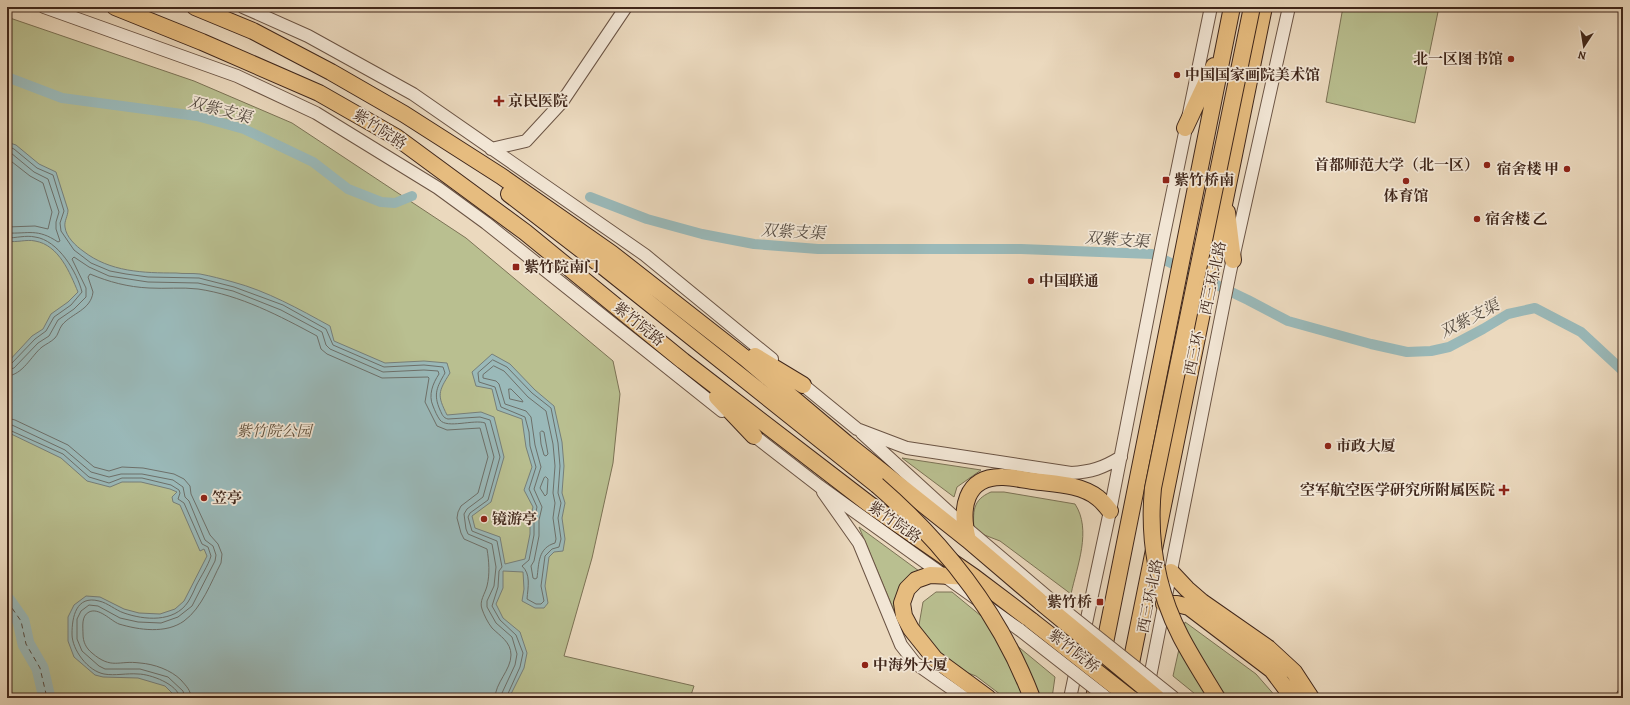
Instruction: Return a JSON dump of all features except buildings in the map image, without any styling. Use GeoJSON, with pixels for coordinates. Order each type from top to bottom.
{"type":"FeatureCollection","features":[{"type":"Feature","properties":{"kind":"highway","name":"紫竹院路"},"geometry":{"type":"LineString","coordinates":[[115,7],[202,42],[319,93],[396,137],[525,232],[683,361],[869,504],[974,577],[1026,625],[1130,698]]}},
{"type":"Feature","properties":{"kind":"highway","name":"紫竹院路"},"geometry":{"type":"LineString","coordinates":[[195,7],[253,31],[331,72],[404,114],[501,176],[611,253],[745,358],[846,443],[966,533],[1157,698]]}},
{"type":"Feature","properties":{"kind":"highway"},"geometry":{"type":"LineString","coordinates":[[213,7],[253,31]]}},
{"type":"Feature","properties":{"kind":"highway","name":"西三环"},"geometry":{"type":"LineString","coordinates":[[1094,698],[1232,7]]}},
{"type":"Feature","properties":{"kind":"highway"},"geometry":{"type":"LineString","coordinates":[[1207,698],[1163,618],[1154,594],[1146,561],[1143,508],[1148,461],[1245,7]]}},
{"type":"Feature","properties":{"kind":"highway"},"geometry":{"type":"LineString","coordinates":[[1217,698],[1181,636],[1161,586],[1152,537],[1151,510],[1153,488],[1252,7]]}},
{"type":"Feature","properties":{"kind":"highway","name":"西三环"},"geometry":{"type":"LineString","coordinates":[[1124,698],[1264,7]]}},
{"type":"Feature","properties":{"kind":"highway"},"geometry":{"type":"LineString","coordinates":[[1185,128],[1225,41]]}},
{"type":"Feature","properties":{"kind":"highway"},"geometry":{"type":"LineString","coordinates":[[404,114],[442,146],[605,268],[874,488],[941,560],[978,608],[1005,657],[1023,698]]}},
{"type":"Feature","properties":{"kind":"highway"},"geometry":{"type":"LineString","coordinates":[[396,137],[454,168],[600,274],[874,488],[900,505],[948,556],[990,613],[1007,641],[1022,672],[1032,698]]}},
{"type":"Feature","properties":{"kind":"highway"},"geometry":{"type":"LineString","coordinates":[[1225,199],[1232,266]]}},
{"type":"Feature","properties":{"kind":"highway"},"geometry":{"type":"LineString","coordinates":[[704,326],[803,385]]}},
{"type":"Feature","properties":{"kind":"highway"},"geometry":{"type":"LineString","coordinates":[[683,361],[754,436]]}},
{"type":"Feature","properties":{"kind":"highway"},"geometry":{"type":"LineString","coordinates":[[966,533],[965,500],[973,486],[987,478],[1010,478],[1064,485],[1083,490],[1097,497],[1110,511]]}},
{"type":"Feature","properties":{"kind":"highway"},"geometry":{"type":"LineString","coordinates":[[1171,572],[1202,602],[1273,653],[1294,672],[1311,698]]}},
{"type":"Feature","properties":{"kind":"highway"},"geometry":{"type":"LineString","coordinates":[[974,577],[930,574],[916,580],[907,589],[902,603],[904,616],[911,629],[935,659],[988,698]]}},
{"type":"Feature","properties":{"kind":"highway"},"geometry":{"type":"LineString","coordinates":[[1164,604],[1177,604],[1190,608],[1272,670],[1293,698]]}},
{"type":"Feature","properties":{"kind":"street","name":"紫竹院路"},"geometry":{"type":"LineString","coordinates":[[44,7],[237,76],[316,113],[438,188],[486,223],[819,486],[945,575],[1026,625]]}},
{"type":"Feature","properties":{"kind":"street","name":"紫竹院路"},"geometry":{"type":"LineString","coordinates":[[243,7],[308,36],[413,94],[645,255],[857,429],[966,533]]}},
{"type":"Feature","properties":{"kind":"street"},"geometry":{"type":"LineString","coordinates":[[491,149],[526,140],[562,102],[626,7]]}},
{"type":"Feature","properties":{"kind":"street"},"geometry":{"type":"LineString","coordinates":[[1070,698],[1121,457],[1155,276],[1210,7]]}},
{"type":"Feature","properties":{"kind":"street","name":"西三环北路"},"geometry":{"type":"LineString","coordinates":[[1146,698],[1222,313],[1289,7]]}},
{"type":"Feature","properties":{"kind":"street"},"geometry":{"type":"LineString","coordinates":[[857,429],[907,448],[1070,473],[1089,472],[1121,457]]}},
{"type":"Feature","properties":{"kind":"street"},"geometry":{"type":"LineString","coordinates":[[819,486],[859,543],[901,645],[915,663],[965,698]]}},
{"type":"Feature","properties":{"kind":"street","name":"紫竹院路"},"geometry":{"type":"LineString","coordinates":[[1046,601],[1174,698]]}},
{"type":"Feature","properties":{"kind":"street","name":"紫竹院桥"},"geometry":{"type":"LineString","coordinates":[[1026,625],[1107,698]]}},
{"type":"Feature","properties":{"kind":"green space"},"geometry":{"type":"Polygon","coordinates":[[[1343,7],[1439,7],[1415,123],[1326,102],[1343,7]]]}},
{"type":"Feature","properties":{"kind":"green space","name":"紫竹院公园"},"geometry":{"type":"Polygon","coordinates":[[[7,17],[194,81],[292,123],[466,238],[613,361],[620,394],[613,463],[592,558],[564,656],[694,686],[690,698],[7,698],[7,17]]]}},
{"type":"Feature","properties":{"kind":"green space"},"geometry":{"type":"Polygon","coordinates":[[[902,458],[981,470],[957,487],[954,497],[902,458]]]}},
{"type":"Feature","properties":{"kind":"green space"},"geometry":{"type":"Polygon","coordinates":[[[991,492],[1004,492],[1075,504],[1080,514],[1083,537],[1082,548],[1071,594],[1000,541],[974,531],[975,507],[980,499],[991,492]]]}},
{"type":"Feature","properties":{"kind":"green space"},"geometry":{"type":"Polygon","coordinates":[[[859,527],[919,571],[897,618],[859,527]]]}},
{"type":"Feature","properties":{"kind":"green space"},"geometry":{"type":"Polygon","coordinates":[[[936,592],[952,592],[1055,677],[1052,698],[1005,698],[976,676],[949,666],[926,640],[919,625],[923,602],[936,592]]]}},
{"type":"Feature","properties":{"kind":"green space"},"geometry":{"type":"Polygon","coordinates":[[[1185,622],[1256,674],[1277,698],[1200,698],[1173,676],[1185,622]]]}},
{"type":"Feature","properties":{"kind":"water"},"geometry":{"type":"Polygon","coordinates":[[[7,142],[16,145],[39,164],[56,172],[68,210],[65,225],[67,234],[77,247],[93,258],[127,270],[151,273],[200,274],[258,290],[307,313],[330,326],[334,341],[385,363],[424,361],[447,363],[450,373],[441,389],[440,398],[447,415],[481,412],[494,417],[504,457],[491,502],[472,516],[475,528],[500,537],[505,564],[525,559],[533,507],[524,490],[532,467],[526,447],[522,419],[497,410],[492,389],[476,386],[472,372],[492,354],[510,364],[535,390],[554,406],[562,442],[564,466],[562,493],[565,503],[562,518],[565,539],[563,551],[554,552],[549,557],[545,586],[548,603],[544,608],[535,608],[522,601],[524,589],[523,572],[503,571],[503,588],[496,604],[503,618],[520,632],[527,653],[524,668],[509,698],[177,698],[165,686],[138,678],[103,677],[95,675],[74,657],[68,641],[68,617],[74,605],[86,596],[100,597],[124,609],[139,613],[160,614],[175,609],[184,601],[207,556],[204,549],[200,551],[180,505],[173,502],[172,497],[177,492],[141,482],[122,482],[110,487],[87,481],[61,458],[7,432],[7,363],[32,336],[43,329],[51,314],[68,302],[78,292],[67,269],[51,248],[35,241],[7,241],[7,142]]]}},
{"type":"Feature","properties":{"kind":"waterway","name":"双紫支渠"},"geometry":{"type":"LineString","coordinates":[[7,77],[62,98],[197,116],[244,129],[313,162],[348,189],[381,202],[395,203],[412,196]]}},
{"type":"Feature","properties":{"kind":"waterway","name":"双紫支渠"},"geometry":{"type":"LineString","coordinates":[[590,197],[647,219],[702,234],[754,244],[818,249],[1021,249],[1152,254],[1288,321],[1371,344],[1407,352],[1431,351],[1449,347],[1508,314],[1535,308],[1581,332],[1623,371]]}},
{"type":"Feature","properties":{"kind":"waterway"},"geometry":{"type":"LineString","coordinates":[[7,601],[21,621],[26,644],[40,668],[47,698]]}},
{"type":"Feature","properties":{"kind":"ferry route"},"geometry":{"type":"LineString","coordinates":[[7,601],[21,621],[26,644],[40,668],[47,698]]}},
{"type":"Feature","properties":{"kind":"place","name":"北一区图书馆"},"geometry":{"type":"Point","coordinates":[1511,59]}},
{"type":"Feature","properties":{"kind":"place","name":"中国国家画院美术馆"},"geometry":{"type":"Point","coordinates":[1177,75]}},
{"type":"Feature","properties":{"kind":"place","name":"京民医院"},"geometry":{"type":"Point","coordinates":[499,101]}},
{"type":"Feature","properties":{"kind":"place","name":"首都师范大学（北一区）"},"geometry":{"type":"Point","coordinates":[1487,165]}},
{"type":"Feature","properties":{"kind":"place","name":"宿舍楼 甲"},"geometry":{"type":"Point","coordinates":[1567,169]}},
{"type":"Feature","properties":{"kind":"place","name":"紫竹桥南"},"geometry":{"type":"Point","coordinates":[1166,180]}},
{"type":"Feature","properties":{"kind":"place","name":"体育馆"},"geometry":{"type":"Point","coordinates":[1406,181]}},
{"type":"Feature","properties":{"kind":"place","name":"宿舍楼 乙"},"geometry":{"type":"Point","coordinates":[1477,219]}},
{"type":"Feature","properties":{"kind":"place","name":"紫竹院南门"},"geometry":{"type":"Point","coordinates":[516,267]}},
{"type":"Feature","properties":{"kind":"place","name":"中国联通"},"geometry":{"type":"Point","coordinates":[1031,281]}},
{"type":"Feature","properties":{"kind":"place","name":"市政大厦"},"geometry":{"type":"Point","coordinates":[1328,446]}},
{"type":"Feature","properties":{"kind":"place","name":"空军航空医学研究所附属医院"},"geometry":{"type":"Point","coordinates":[1504,490]}},
{"type":"Feature","properties":{"kind":"place","name":"笠亭"},"geometry":{"type":"Point","coordinates":[204,498]}},
{"type":"Feature","properties":{"kind":"place","name":"镜游亭"},"geometry":{"type":"Point","coordinates":[484,519]}},
{"type":"Feature","properties":{"kind":"place","name":"紫竹桥"},"geometry":{"type":"Point","coordinates":[1100,602]}},
{"type":"Feature","properties":{"kind":"place","name":"中海外大厦"},"geometry":{"type":"Point","coordinates":[865,665]}}]}
